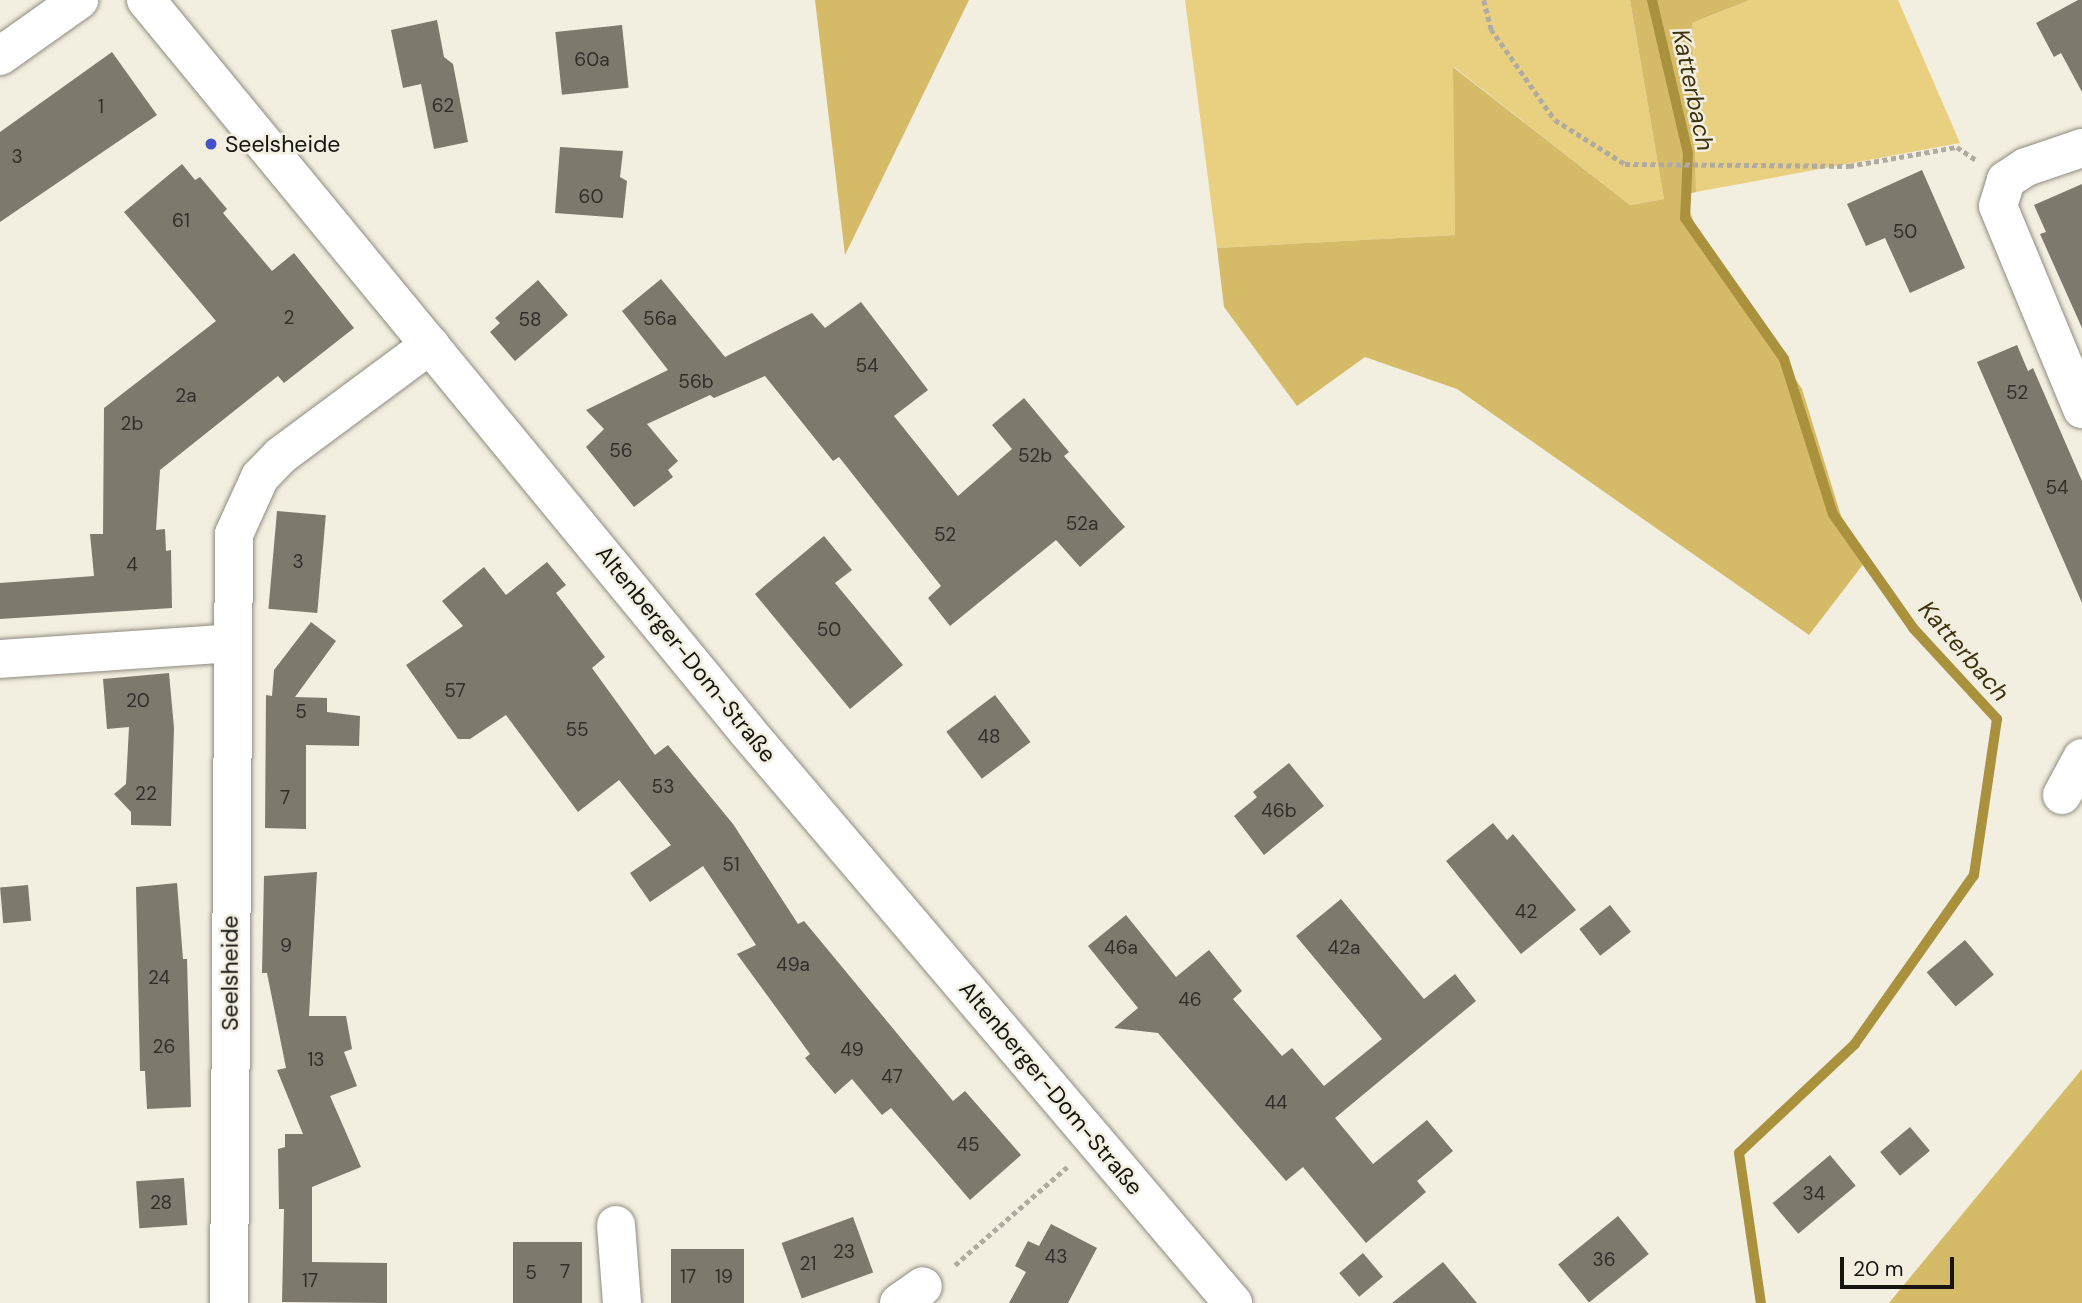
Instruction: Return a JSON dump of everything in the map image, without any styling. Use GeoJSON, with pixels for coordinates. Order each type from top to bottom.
{"type":"FeatureCollection","features":[{"type":"Feature","properties":{"kind":"street"},"geometry":{"type":"LineString","coordinates":[[0,56],[79,0]]}},
{"type":"Feature","properties":{"kind":"street","name":"Altenberger-Dom-Straße"},"geometry":{"type":"LineString","coordinates":[[146,0],[747,731],[1233,1303]]}},
{"type":"Feature","properties":{"kind":"street"},"geometry":{"type":"LineString","coordinates":[[2082,148],[2026,167],[2006,180],[1998,206],[2006,234],[2082,409]]}},
{"type":"Feature","properties":{"kind":"street","name":"Seelsheide"},"geometry":{"type":"LineString","coordinates":[[229,1303],[234,534],[260,477],[280,456],[430,345]]}},
{"type":"Feature","properties":{"kind":"street"},"geometry":{"type":"LineString","coordinates":[[0,659],[232,643]]}},
{"type":"Feature","properties":{"kind":"street"},"geometry":{"type":"LineString","coordinates":[[2062,795],[2082,758]]}},
{"type":"Feature","properties":{"kind":"street"},"geometry":{"type":"LineString","coordinates":[[616,1225],[622,1303]]}},
{"type":"Feature","properties":{"kind":"path"},"geometry":{"type":"LineString","coordinates":[[1485,0],[1491,29],[1555,120],[1625,164],[1849,166],[1956,147],[2006,180]]}},
{"type":"Feature","properties":{"kind":"path"},"geometry":{"type":"LineString","coordinates":[[911,1295],[938,1280],[1096,1141]]}},
{"type":"Feature","properties":{"kind":"shaded area"},"geometry":{"type":"Polygon","coordinates":[[[815,0],[969,0],[845,255],[815,0]]]}},
{"type":"Feature","properties":{"kind":"shaded area"},"geometry":{"type":"Polygon","coordinates":[[[1185,0],[1630,0],[1664,199],[1630,205],[1454,67],[1455,235],[1217,248],[1185,0]]]}},
{"type":"Feature","properties":{"kind":"shaded area"},"geometry":{"type":"Polygon","coordinates":[[[1630,0],[1750,0],[1692,23],[1696,192],[1684,195],[1697,231],[1802,389],[1841,516],[1868,558],[1809,635],[1457,389],[1365,357],[1297,406],[1224,307],[1217,248],[1455,235],[1453,67],[1630,205],[1664,199],[1630,0]]]}},
{"type":"Feature","properties":{"kind":"shaded area"},"geometry":{"type":"Polygon","coordinates":[[[1750,0],[1898,0],[1960,143],[1696,192],[1692,23],[1750,0]]]}},
{"type":"Feature","properties":{"kind":"shaded area"},"geometry":{"type":"Polygon","coordinates":[[[2082,1069],[2082,1303],[1889,1303],[2082,1069]]]}},
{"type":"Feature","properties":{"kind":"building"},"geometry":{"type":"Polygon","coordinates":[[[2082,0],[2082,92],[2061,53],[2054,57],[2036,23],[2082,0]]]}},
{"type":"Feature","properties":{"kind":"building"},"geometry":{"type":"Polygon","coordinates":[[[437,20],[444,57],[453,64],[468,142],[434,149],[421,84],[403,88],[391,30],[437,20]]]}},
{"type":"Feature","properties":{"kind":"building"},"geometry":{"type":"Polygon","coordinates":[[[622,25],[629,88],[562,95],[555,32],[622,25]]]}},
{"type":"Feature","properties":{"kind":"building"},"geometry":{"type":"Polygon","coordinates":[[[112,52],[157,115],[0,222],[0,132],[112,52]]]}},
{"type":"Feature","properties":{"kind":"building"},"geometry":{"type":"Polygon","coordinates":[[[560,147],[623,151],[620,177],[627,181],[623,218],[555,213],[560,147]]]}},
{"type":"Feature","properties":{"kind":"building"},"geometry":{"type":"Polygon","coordinates":[[[182,164],[195,180],[200,177],[227,209],[223,213],[272,271],[294,253],[354,328],[284,383],[278,376],[160,470],[156,530],[165,529],[166,551],[171,550],[172,608],[0,619],[0,583],[94,576],[90,534],[103,534],[104,408],[216,321],[124,212],[182,164]]]}},
{"type":"Feature","properties":{"kind":"building"},"geometry":{"type":"Polygon","coordinates":[[[1922,170],[1965,268],[1910,293],[1885,238],[1866,246],[1847,204],[1922,170]]]}},
{"type":"Feature","properties":{"kind":"building"},"geometry":{"type":"Polygon","coordinates":[[[2082,184],[2082,328],[2040,234],[2046,232],[2034,205],[2082,184]]]}},
{"type":"Feature","properties":{"kind":"building"},"geometry":{"type":"Polygon","coordinates":[[[661,279],[725,357],[812,313],[825,328],[861,302],[928,390],[894,416],[958,496],[1012,449],[992,425],[1024,398],[1069,452],[1064,456],[1125,527],[1080,567],[1056,540],[950,626],[928,598],[941,586],[839,457],[833,461],[765,376],[714,398],[710,395],[647,424],[678,461],[668,470],[673,477],[634,507],[586,447],[604,429],[586,410],[668,370],[622,311],[661,279]]]}},
{"type":"Feature","properties":{"kind":"building"},"geometry":{"type":"Polygon","coordinates":[[[538,280],[568,315],[515,361],[490,332],[500,323],[495,318],[538,280]]]}},
{"type":"Feature","properties":{"kind":"building"},"geometry":{"type":"Polygon","coordinates":[[[2017,345],[2028,371],[2033,368],[2082,481],[2082,603],[1977,362],[2017,345]]]}},
{"type":"Feature","properties":{"kind":"building"},"geometry":{"type":"Polygon","coordinates":[[[277,511],[326,515],[317,613],[268,609],[277,511]]]}},
{"type":"Feature","properties":{"kind":"building"},"geometry":{"type":"Polygon","coordinates":[[[824,536],[852,570],[835,583],[903,665],[850,709],[755,594],[824,536]]]}},
{"type":"Feature","properties":{"kind":"building"},"geometry":{"type":"Polygon","coordinates":[[[547,562],[566,585],[556,593],[605,657],[592,668],[655,755],[668,745],[733,824],[798,924],[804,921],[953,1101],[965,1091],[1021,1155],[970,1200],[891,1108],[882,1115],[852,1079],[835,1094],[805,1058],[810,1054],[737,954],[756,945],[703,866],[650,902],[630,873],[671,845],[619,780],[578,812],[506,715],[470,739],[458,739],[406,665],[463,626],[442,601],[484,567],[506,595],[547,562]]]}},
{"type":"Feature","properties":{"kind":"building"},"geometry":{"type":"Polygon","coordinates":[[[311,622],[336,641],[295,697],[327,698],[327,712],[360,716],[359,746],[306,745],[306,829],[265,828],[266,695],[272,696],[274,670],[311,622]]]}},
{"type":"Feature","properties":{"kind":"building"},"geometry":{"type":"Polygon","coordinates":[[[169,673],[174,728],[171,826],[131,825],[131,812],[114,794],[126,784],[129,727],[107,729],[103,679],[169,673]]]}},
{"type":"Feature","properties":{"kind":"building"},"geometry":{"type":"Polygon","coordinates":[[[995,695],[1031,742],[982,779],[946,732],[995,695]]]}},
{"type":"Feature","properties":{"kind":"building"},"geometry":{"type":"Polygon","coordinates":[[[1289,763],[1324,806],[1264,855],[1234,816],[1257,797],[1253,792],[1289,763]]]}},
{"type":"Feature","properties":{"kind":"building"},"geometry":{"type":"Polygon","coordinates":[[[1493,823],[1507,840],[1513,834],[1576,910],[1521,954],[1446,861],[1493,823]]]}},
{"type":"Feature","properties":{"kind":"building"},"geometry":{"type":"Polygon","coordinates":[[[317,872],[309,1016],[346,1016],[352,1049],[344,1052],[357,1086],[330,1096],[361,1167],[312,1187],[312,1262],[387,1263],[387,1303],[282,1302],[284,1209],[279,1209],[278,1149],[285,1147],[285,1134],[303,1134],[277,1070],[286,1068],[267,973],[262,973],[264,876],[317,872]]]}},
{"type":"Feature","properties":{"kind":"building"},"geometry":{"type":"Polygon","coordinates":[[[177,883],[183,959],[187,959],[191,1107],[147,1109],[145,1071],[140,1071],[136,887],[177,883]]]}},
{"type":"Feature","properties":{"kind":"building"},"geometry":{"type":"Polygon","coordinates":[[[28,885],[31,921],[3,923],[0,887],[28,885]]]}},
{"type":"Feature","properties":{"kind":"building"},"geometry":{"type":"Polygon","coordinates":[[[1341,899],[1424,999],[1455,974],[1476,1001],[1335,1118],[1373,1164],[1427,1120],[1453,1151],[1417,1181],[1426,1192],[1366,1243],[1303,1167],[1286,1181],[1158,1033],[1114,1028],[1138,1008],[1088,946],[1126,915],[1176,977],[1209,950],[1242,991],[1233,999],[1282,1056],[1292,1048],[1324,1086],[1382,1039],[1296,936],[1341,899]]]}},
{"type":"Feature","properties":{"kind":"building"},"geometry":{"type":"Polygon","coordinates":[[[1610,905],[1631,932],[1600,956],[1579,929],[1610,905]]]}},
{"type":"Feature","properties":{"kind":"building"},"geometry":{"type":"Polygon","coordinates":[[[1965,940],[1994,974],[1956,1007],[1927,972],[1965,940]]]}},
{"type":"Feature","properties":{"kind":"building"},"geometry":{"type":"Polygon","coordinates":[[[1910,1127],[1930,1151],[1900,1176],[1880,1152],[1910,1127]]]}},
{"type":"Feature","properties":{"kind":"building"},"geometry":{"type":"Polygon","coordinates":[[[1830,1155],[1856,1186],[1798,1234],[1773,1203],[1830,1155]]]}},
{"type":"Feature","properties":{"kind":"building"},"geometry":{"type":"Polygon","coordinates":[[[184,1178],[187,1225],[139,1228],[136,1181],[184,1178]]]}},
{"type":"Feature","properties":{"kind":"building"},"geometry":{"type":"Polygon","coordinates":[[[1618,1216],[1649,1254],[1589,1303],[1558,1264],[1618,1216]]]}},
{"type":"Feature","properties":{"kind":"building"},"geometry":{"type":"Polygon","coordinates":[[[853,1217],[873,1272],[802,1298],[782,1243],[853,1217]]]}},
{"type":"Feature","properties":{"kind":"building"},"geometry":{"type":"Polygon","coordinates":[[[1051,1224],[1097,1248],[1068,1303],[1009,1303],[1026,1272],[1015,1266],[1028,1241],[1039,1246],[1051,1224]]]}},
{"type":"Feature","properties":{"kind":"building"},"geometry":{"type":"Polygon","coordinates":[[[513,1242],[582,1242],[582,1303],[513,1303],[513,1242]]]}},
{"type":"Feature","properties":{"kind":"building"},"geometry":{"type":"Polygon","coordinates":[[[671,1249],[744,1249],[744,1303],[671,1303],[671,1249]]]}},
{"type":"Feature","properties":{"kind":"building"},"geometry":{"type":"Polygon","coordinates":[[[1363,1253],[1383,1277],[1359,1297],[1339,1273],[1363,1253]]]}},
{"type":"Feature","properties":{"kind":"building"},"geometry":{"type":"Polygon","coordinates":[[[1443,1262],[1477,1303],[1392,1303],[1443,1262]]]}},
{"type":"Feature","properties":{"kind":"waterway","name":"Katterbach"},"geometry":{"type":"LineString","coordinates":[[1652,0],[1688,153],[1685,218],[1784,359],[1833,514],[1913,628],[1997,719],[1974,875],[1855,1044],[1739,1153],[1761,1303]]}},
{"type":"Feature","properties":{"kind":"place","name":"Seelsheide"},"geometry":{"type":"Point","coordinates":[211,144]}}]}
